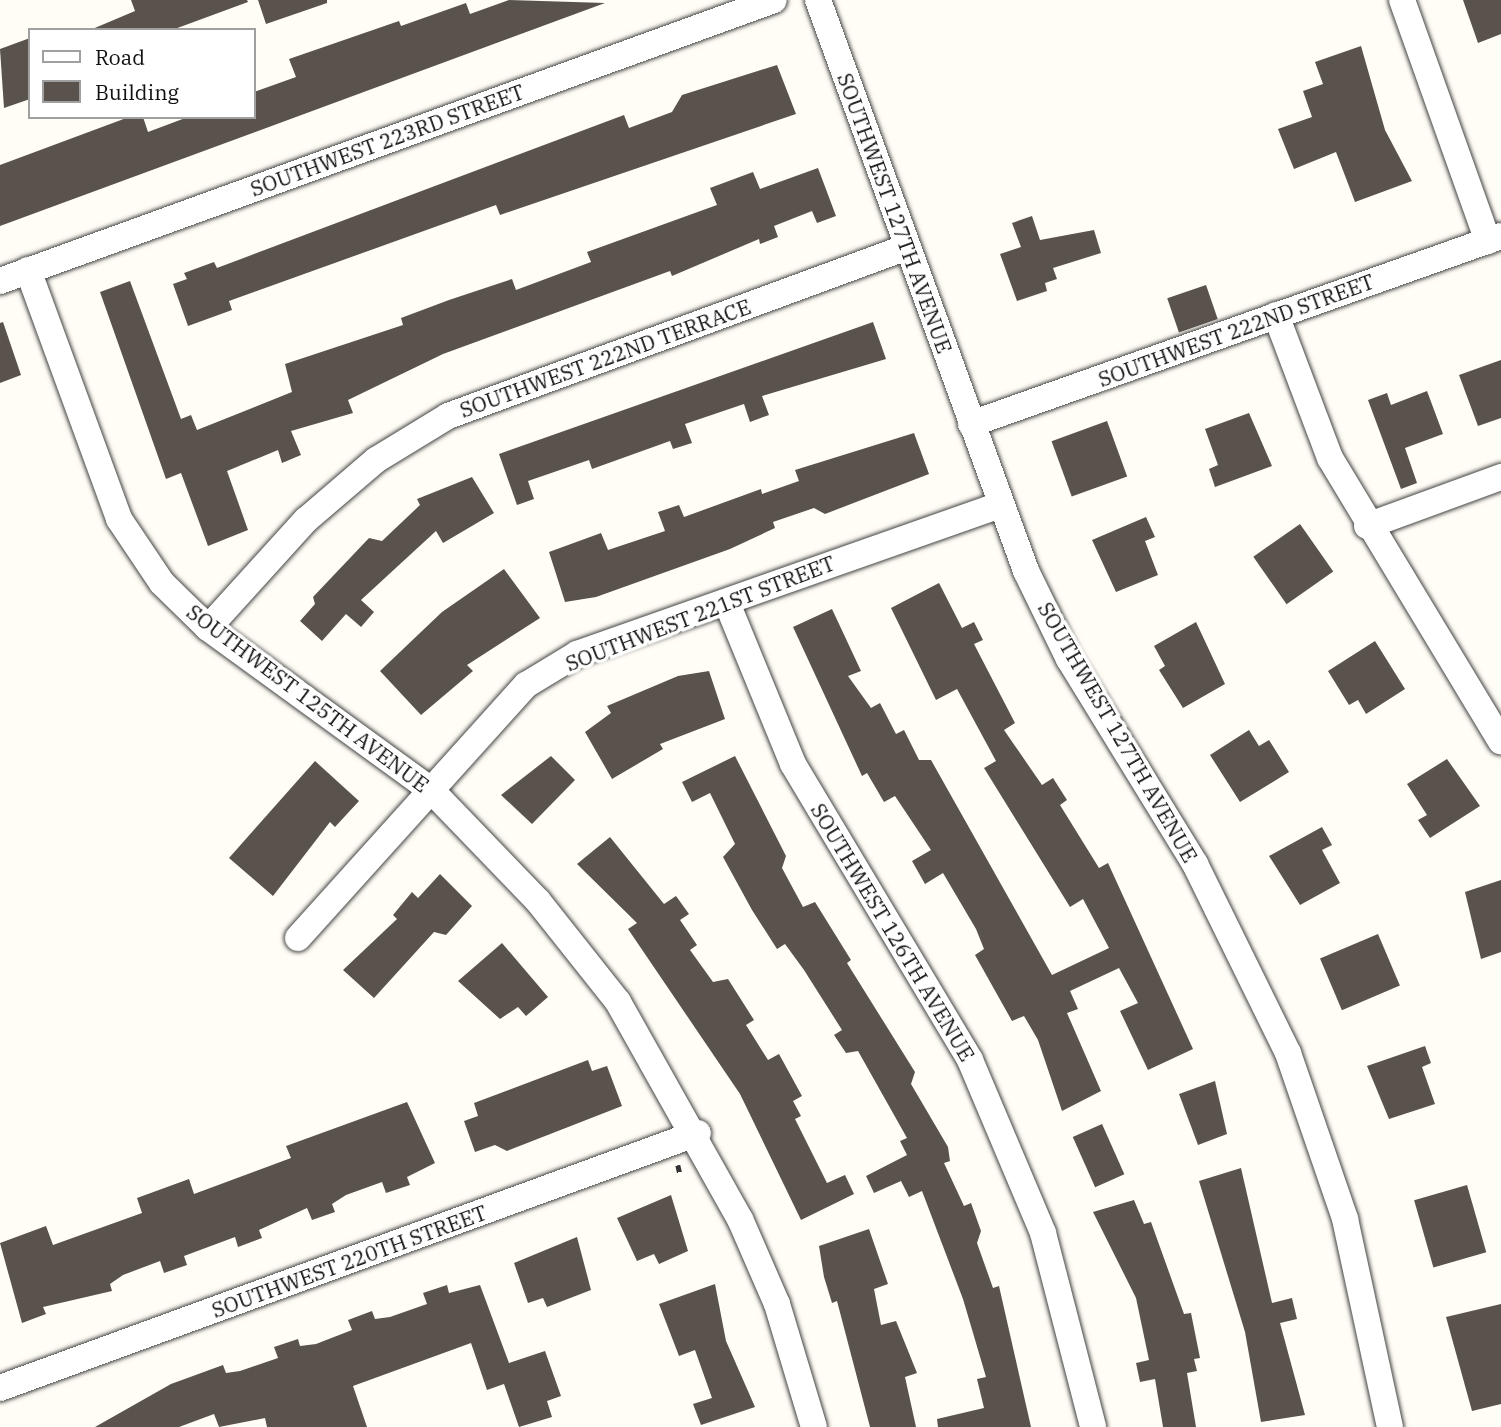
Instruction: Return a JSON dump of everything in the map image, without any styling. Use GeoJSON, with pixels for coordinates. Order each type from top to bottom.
{"type":"FeatureCollection","features":[{"type":"Feature","properties":{"kind":"street","name":"SOUTHWEST 223RD STREET"},"geometry":{"type":"LineString","coordinates":[[0,281],[774,0]]}},
{"type":"Feature","properties":{"kind":"street","name":"SOUTHWEST 127TH AVENUE"},"geometry":{"type":"LineString","coordinates":[[818,0],[999,505],[1063,647],[1195,864],[1288,1053],[1345,1219],[1390,1427]]}},
{"type":"Feature","properties":{"kind":"street"},"geometry":{"type":"LineString","coordinates":[[1402,0],[1494,238]]}},
{"type":"Feature","properties":{"kind":"street","name":"SOUTHWEST 222ND STREET"},"geometry":{"type":"LineString","coordinates":[[971,424],[1494,238]]}},
{"type":"Feature","properties":{"kind":"street","name":"SOUTHWEST 222ND TERRACE"},"geometry":{"type":"LineString","coordinates":[[208,628],[306,520],[376,460],[448,416],[907,247]]}},
{"type":"Feature","properties":{"kind":"street","name":"SOUTHWEST 125TH AVENUE"},"geometry":{"type":"LineString","coordinates":[[28,270],[119,519],[162,583],[208,628],[431,790],[538,901],[610,992],[698,1133],[777,1304],[814,1427]]}},
{"type":"Feature","properties":{"kind":"street"},"geometry":{"type":"LineString","coordinates":[[1276,315],[1330,458],[1367,526],[1501,741]]}},
{"type":"Feature","properties":{"kind":"street"},"geometry":{"type":"LineString","coordinates":[[1367,526],[1501,477]]}},
{"type":"Feature","properties":{"kind":"street","name":"SOUTHWEST 221ST STREET"},"geometry":{"type":"LineString","coordinates":[[298,938],[526,685],[578,654],[999,505]]}},
{"type":"Feature","properties":{"kind":"street","name":"SOUTHWEST 126TH AVENUE"},"geometry":{"type":"LineString","coordinates":[[727,603],[793,764],[976,1072],[1043,1233],[1093,1427]]}},
{"type":"Feature","properties":{"kind":"street","name":"SOUTHWEST 220TH STREET"},"geometry":{"type":"LineString","coordinates":[[0,1388],[698,1133]]}},
{"type":"Feature","properties":{"kind":"building"},"geometry":{"type":"Polygon","coordinates":[[[131,0],[248,2],[177,28],[95,28],[135,11],[131,0]]]}},
{"type":"Feature","properties":{"kind":"building"},"geometry":{"type":"Polygon","coordinates":[[[258,0],[327,0],[327,3],[266,24],[258,0]]]}},
{"type":"Feature","properties":{"kind":"building"},"geometry":{"type":"Polygon","coordinates":[[[509,0],[605,3],[0,226],[0,165],[124,119],[144,119],[148,132],[183,119],[256,119],[256,91],[296,77],[289,59],[399,21],[401,26],[466,3],[470,14],[509,0]]]}},
{"type":"Feature","properties":{"kind":"building"},"geometry":{"type":"Polygon","coordinates":[[[1463,0],[1501,0],[1501,34],[1478,43],[1463,0]]]}},
{"type":"Feature","properties":{"kind":"building"},"geometry":{"type":"Polygon","coordinates":[[[28,39],[28,100],[4,108],[0,49],[28,39]]]}},
{"type":"Feature","properties":{"kind":"building"},"geometry":{"type":"Polygon","coordinates":[[[1361,46],[1385,130],[1412,181],[1355,202],[1336,152],[1294,169],[1278,129],[1312,117],[1303,91],[1323,84],[1315,62],[1361,46]]]}},
{"type":"Feature","properties":{"kind":"building"},"geometry":{"type":"Polygon","coordinates":[[[777,65],[796,114],[500,215],[496,205],[229,301],[232,310],[188,326],[173,284],[187,279],[184,273],[214,262],[217,268],[624,115],[629,128],[672,112],[682,95],[777,65]]]}},
{"type":"Feature","properties":{"kind":"building"},"geometry":{"type":"Polygon","coordinates":[[[818,168],[836,216],[817,223],[812,211],[774,226],[778,237],[760,244],[759,239],[672,276],[670,271],[443,354],[348,400],[353,413],[291,431],[301,455],[282,463],[278,450],[227,471],[248,530],[208,546],[181,473],[166,479],[100,292],[130,281],[181,419],[191,415],[197,430],[292,392],[285,364],[403,325],[401,318],[512,279],[516,290],[591,262],[587,252],[717,205],[710,188],[753,172],[760,189],[818,168]]]}},
{"type":"Feature","properties":{"kind":"building"},"geometry":{"type":"Polygon","coordinates":[[[1032,216],[1040,240],[1094,230],[1101,253],[1053,268],[1057,279],[1045,283],[1047,291],[1017,301],[1000,254],[1021,247],[1012,223],[1032,216]]]}},
{"type":"Feature","properties":{"kind":"building"},"geometry":{"type":"Polygon","coordinates":[[[1206,285],[1218,319],[1179,332],[1167,298],[1206,285]]]}},
{"type":"Feature","properties":{"kind":"building"},"geometry":{"type":"Polygon","coordinates":[[[3,322],[21,375],[0,383],[0,323],[3,322]]]}},
{"type":"Feature","properties":{"kind":"building"},"geometry":{"type":"Polygon","coordinates":[[[873,322],[886,359],[762,396],[769,415],[750,422],[744,404],[685,424],[692,443],[673,449],[670,441],[592,469],[589,460],[528,481],[534,499],[517,505],[499,454],[873,322]]]}},
{"type":"Feature","properties":{"kind":"building"},"geometry":{"type":"Polygon","coordinates":[[[1501,360],[1501,418],[1478,426],[1459,375],[1501,360]]]}},
{"type":"Feature","properties":{"kind":"building"},"geometry":{"type":"Polygon","coordinates":[[[1427,391],[1443,434],[1405,448],[1417,483],[1401,489],[1368,400],[1387,393],[1391,405],[1427,391]]]}},
{"type":"Feature","properties":{"kind":"building"},"geometry":{"type":"Polygon","coordinates":[[[1249,413],[1272,466],[1215,487],[1209,469],[1218,465],[1205,429],[1249,413]]]}},
{"type":"Feature","properties":{"kind":"building"},"geometry":{"type":"Polygon","coordinates":[[[1107,421],[1127,476],[1072,497],[1052,441],[1107,421]]]}},
{"type":"Feature","properties":{"kind":"building"},"geometry":{"type":"Polygon","coordinates":[[[914,433],[929,474],[825,514],[814,508],[773,522],[775,528],[730,549],[596,597],[565,602],[549,552],[601,533],[608,550],[665,531],[658,512],[679,505],[684,517],[761,489],[762,494],[799,481],[795,470],[914,433]]]}},
{"type":"Feature","properties":{"kind":"building"},"geometry":{"type":"Polygon","coordinates":[[[472,477],[494,513],[443,543],[436,531],[361,600],[374,612],[361,627],[346,614],[322,641],[300,621],[315,604],[313,597],[369,538],[382,541],[420,505],[417,499],[472,477]]]}},
{"type":"Feature","properties":{"kind":"building"},"geometry":{"type":"Polygon","coordinates":[[[1146,517],[1155,537],[1145,541],[1158,575],[1116,592],[1092,540],[1146,517]]]}},
{"type":"Feature","properties":{"kind":"building"},"geometry":{"type":"Polygon","coordinates":[[[1300,524],[1333,572],[1287,604],[1253,557],[1300,524]]]}},
{"type":"Feature","properties":{"kind":"building"},"geometry":{"type":"Polygon","coordinates":[[[504,569],[540,618],[467,665],[473,671],[421,715],[380,671],[442,612],[504,569]]]}},
{"type":"Feature","properties":{"kind":"building"},"geometry":{"type":"Polygon","coordinates":[[[939,583],[962,628],[974,622],[983,640],[974,644],[1015,723],[1004,730],[1042,785],[1053,778],[1067,800],[1060,805],[1099,868],[1108,863],[1193,1049],[1148,1070],[1120,1011],[1138,1003],[1119,968],[1070,991],[1078,1009],[1067,1013],[1101,1091],[1062,1111],[1038,1040],[1024,1016],[1012,1021],[975,955],[984,949],[976,929],[943,873],[925,884],[912,861],[931,850],[895,796],[884,802],[867,773],[862,776],[793,627],[832,609],[861,671],[848,676],[871,708],[880,703],[896,734],[904,730],[919,760],[931,760],[1052,975],[1109,948],[1083,899],[1070,907],[984,768],[996,761],[957,689],[936,700],[891,608],[939,583]]]}},
{"type":"Feature","properties":{"kind":"building"},"geometry":{"type":"Polygon","coordinates":[[[1196,622],[1225,684],[1183,708],[1159,670],[1165,666],[1154,646],[1196,622]]]}},
{"type":"Feature","properties":{"kind":"building"},"geometry":{"type":"Polygon","coordinates":[[[1375,641],[1405,689],[1366,714],[1358,700],[1349,705],[1328,671],[1375,641]]]}},
{"type":"Feature","properties":{"kind":"building"},"geometry":{"type":"Polygon","coordinates":[[[709,671],[725,719],[660,744],[663,749],[612,779],[585,732],[611,713],[607,706],[678,676],[709,671]]]}},
{"type":"Feature","properties":{"kind":"building"},"geometry":{"type":"Polygon","coordinates":[[[1249,730],[1259,746],[1269,740],[1289,772],[1240,802],[1210,755],[1249,730]]]}},
{"type":"Feature","properties":{"kind":"building"},"geometry":{"type":"Polygon","coordinates":[[[551,756],[575,780],[532,824],[501,795],[551,756]]]}},
{"type":"Feature","properties":{"kind":"building"},"geometry":{"type":"Polygon","coordinates":[[[735,756],[786,856],[782,868],[803,907],[815,902],[851,960],[847,963],[915,1072],[911,1084],[948,1147],[950,1161],[944,1163],[964,1206],[971,1203],[981,1231],[977,1243],[993,1288],[999,1286],[1031,1427],[938,1427],[937,1419],[984,1408],[977,1379],[986,1377],[963,1299],[922,1191],[909,1197],[901,1181],[874,1193],[866,1176],[907,1155],[900,1141],[907,1138],[858,1051],[846,1053],[834,1035],[842,1030],[804,970],[785,944],[777,949],[752,910],[723,857],[735,844],[710,793],[692,802],[682,782],[735,756]]]}},
{"type":"Feature","properties":{"kind":"building"},"geometry":{"type":"Polygon","coordinates":[[[1447,759],[1480,806],[1430,838],[1418,820],[1427,815],[1407,784],[1447,759]]]}},
{"type":"Feature","properties":{"kind":"building"},"geometry":{"type":"Polygon","coordinates":[[[315,761],[359,801],[335,827],[330,822],[273,896],[229,858],[315,761]]]}},
{"type":"Feature","properties":{"kind":"building"},"geometry":{"type":"Polygon","coordinates":[[[1322,827],[1332,845],[1322,850],[1340,883],[1300,905],[1269,856],[1322,827]]]}},
{"type":"Feature","properties":{"kind":"building"},"geometry":{"type":"Polygon","coordinates":[[[610,837],[664,904],[676,896],[689,914],[680,920],[697,945],[690,950],[713,982],[728,979],[754,1020],[746,1025],[768,1060],[779,1054],[802,1096],[793,1101],[801,1116],[795,1119],[827,1183],[845,1175],[854,1194],[801,1220],[740,1094],[628,929],[637,923],[577,864],[610,837]]]}},
{"type":"Feature","properties":{"kind":"building"},"geometry":{"type":"Polygon","coordinates":[[[440,874],[472,906],[446,935],[434,932],[374,998],[343,970],[397,919],[393,915],[412,892],[418,898],[440,874]]]}},
{"type":"Feature","properties":{"kind":"building"},"geometry":{"type":"Polygon","coordinates":[[[1501,880],[1501,952],[1481,959],[1465,892],[1501,880]]]}},
{"type":"Feature","properties":{"kind":"building"},"geometry":{"type":"Polygon","coordinates":[[[1378,934],[1400,986],[1342,1010],[1320,959],[1378,934]]]}},
{"type":"Feature","properties":{"kind":"building"},"geometry":{"type":"Polygon","coordinates":[[[502,943],[548,997],[526,1016],[518,1007],[500,1019],[458,981],[502,943]]]}},
{"type":"Feature","properties":{"kind":"building"},"geometry":{"type":"Polygon","coordinates":[[[1425,1046],[1431,1063],[1422,1067],[1435,1104],[1389,1119],[1367,1066],[1425,1046]]]}},
{"type":"Feature","properties":{"kind":"building"},"geometry":{"type":"Polygon","coordinates":[[[588,1060],[592,1071],[607,1066],[622,1106],[507,1151],[495,1145],[475,1152],[464,1121],[478,1116],[474,1103],[588,1060]]]}},
{"type":"Feature","properties":{"kind":"building"},"geometry":{"type":"Polygon","coordinates":[[[1215,1081],[1227,1134],[1198,1145],[1179,1094],[1215,1081]]]}},
{"type":"Feature","properties":{"kind":"building"},"geometry":{"type":"Polygon","coordinates":[[[407,1102],[435,1163],[407,1177],[410,1185],[386,1193],[382,1182],[346,1195],[332,1204],[335,1212],[312,1220],[307,1208],[259,1230],[262,1238],[238,1247],[235,1237],[184,1256],[187,1265],[164,1273],[160,1261],[123,1275],[110,1284],[112,1291],[43,1307],[46,1314],[22,1323],[0,1243],[46,1226],[53,1245],[142,1213],[137,1198],[189,1179],[194,1194],[291,1158],[286,1146],[407,1102]]]}},
{"type":"Feature","properties":{"kind":"building"},"geometry":{"type":"Polygon","coordinates":[[[1102,1124],[1124,1174],[1095,1187],[1073,1137],[1102,1124]]]}},
{"type":"Feature","properties":{"kind":"building"},"geometry":{"type":"Polygon","coordinates":[[[1241,1168],[1272,1303],[1292,1298],[1297,1319],[1280,1323],[1305,1415],[1261,1422],[1245,1332],[1199,1181],[1241,1168]]]}},
{"type":"Feature","properties":{"kind":"building"},"geometry":{"type":"Polygon","coordinates":[[[1467,1185],[1486,1252],[1433,1267],[1414,1200],[1467,1185]]]}},
{"type":"Feature","properties":{"kind":"building"},"geometry":{"type":"Polygon","coordinates":[[[671,1195],[688,1251],[659,1264],[654,1254],[637,1261],[617,1218],[671,1195]]]}},
{"type":"Feature","properties":{"kind":"building"},"geometry":{"type":"Polygon","coordinates":[[[1134,1200],[1144,1224],[1151,1222],[1184,1314],[1191,1313],[1200,1358],[1194,1359],[1197,1371],[1187,1373],[1196,1427],[1163,1427],[1155,1379],[1140,1382],[1136,1363],[1149,1360],[1136,1298],[1093,1212],[1134,1200]]]}},
{"type":"Feature","properties":{"kind":"building"},"geometry":{"type":"Polygon","coordinates":[[[869,1229],[888,1284],[874,1289],[881,1325],[896,1321],[917,1373],[905,1377],[916,1427],[870,1427],[837,1301],[832,1303],[824,1277],[819,1246],[869,1229]]]}},
{"type":"Feature","properties":{"kind":"building"},"geometry":{"type":"Polygon","coordinates":[[[577,1237],[591,1290],[547,1307],[543,1298],[528,1303],[514,1263],[577,1237]]]}},
{"type":"Feature","properties":{"kind":"building"},"geometry":{"type":"Polygon","coordinates":[[[715,1284],[726,1341],[755,1407],[701,1425],[693,1404],[712,1398],[695,1350],[679,1356],[659,1304],[715,1284]]]}},
{"type":"Feature","properties":{"kind":"building"},"geometry":{"type":"Polygon","coordinates":[[[447,1285],[449,1293],[480,1285],[509,1363],[545,1351],[561,1396],[547,1401],[552,1417],[519,1427],[504,1384],[487,1390],[471,1343],[353,1386],[367,1427],[267,1427],[265,1418],[219,1427],[214,1414],[179,1427],[95,1427],[171,1384],[223,1365],[226,1373],[278,1358],[274,1347],[298,1339],[300,1346],[316,1344],[352,1330],[348,1320],[372,1311],[375,1319],[390,1317],[427,1304],[423,1293],[447,1285]]]}},
{"type":"Feature","properties":{"kind":"building"},"geometry":{"type":"Polygon","coordinates":[[[1501,1304],[1501,1404],[1472,1411],[1446,1317],[1501,1304]]]}}]}
